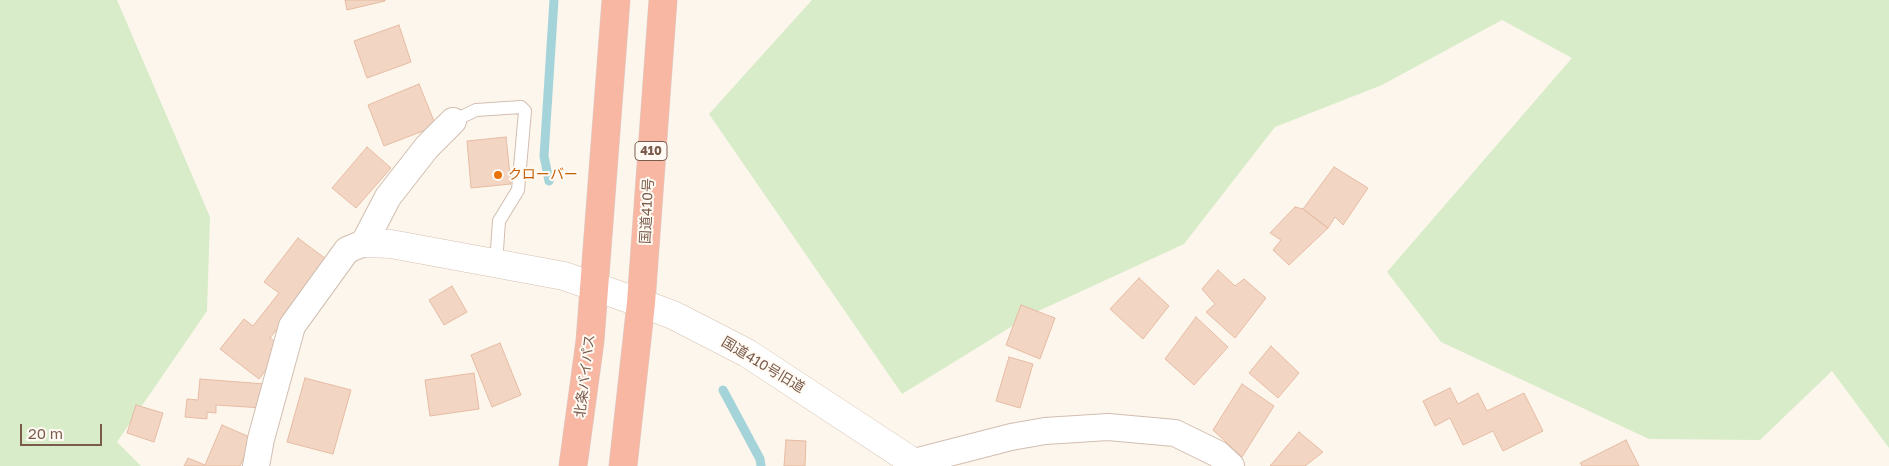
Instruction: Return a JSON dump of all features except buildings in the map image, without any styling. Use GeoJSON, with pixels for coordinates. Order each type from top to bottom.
{"type":"FeatureCollection","features":[{"type":"Feature","properties":{"kind":"highway"},"geometry":{"type":"LineString","coordinates":[[595,286],[616,0]]}},
{"type":"Feature","properties":{"kind":"highway","name":"国道410号"},"geometry":{"type":"LineString","coordinates":[[642,303],[663,0]]}},
{"type":"Feature","properties":{"kind":"highway","name":"北条バイパス"},"geometry":{"type":"LineString","coordinates":[[573,466],[590,341],[595,286]]}},
{"type":"Feature","properties":{"kind":"highway","name":"410"},"geometry":{"type":"LineString","coordinates":[[623,466],[642,303]]}},
{"type":"Feature","properties":{"kind":"street"},"geometry":{"type":"LineString","coordinates":[[256,466],[261,439],[292,326],[346,250],[364,243],[388,197],[427,147],[453,121]]}},
{"type":"Feature","properties":{"kind":"street","name":"国道410号旧道"},"geometry":{"type":"LineString","coordinates":[[364,243],[391,244],[564,276],[673,315],[747,353],[916,464]]}},
{"type":"Feature","properties":{"kind":"street"},"geometry":{"type":"LineString","coordinates":[[916,464],[1011,436],[1108,426],[1175,433],[1218,454],[1231,466]]}},
{"type":"Feature","properties":{"kind":"lane"},"geometry":{"type":"LineString","coordinates":[[453,121],[476,110],[521,107],[525,111],[518,190],[499,221],[496,264]]}},
{"type":"Feature","properties":{"kind":"green space"},"geometry":{"type":"Polygon","coordinates":[[[0,0],[117,0],[210,217],[207,311],[117,442],[141,466],[0,466],[0,0]]]}},
{"type":"Feature","properties":{"kind":"green space"},"geometry":{"type":"Polygon","coordinates":[[[812,0],[1889,0],[1889,448],[1832,371],[1760,440],[1649,439],[1441,342],[1387,272],[1572,58],[1502,20],[1382,85],[1275,127],[1184,244],[1032,314],[902,394],[709,114],[812,0]]]}},
{"type":"Feature","properties":{"kind":"waterway"},"geometry":{"type":"LineString","coordinates":[[549,181],[544,156],[554,0]]}},
{"type":"Feature","properties":{"kind":"waterway"},"geometry":{"type":"LineString","coordinates":[[723,390],[760,459],[761,466]]}},
{"type":"Feature","properties":{"kind":"place","name":"クローバー"},"geometry":{"type":"Point","coordinates":[498,175]}}]}
